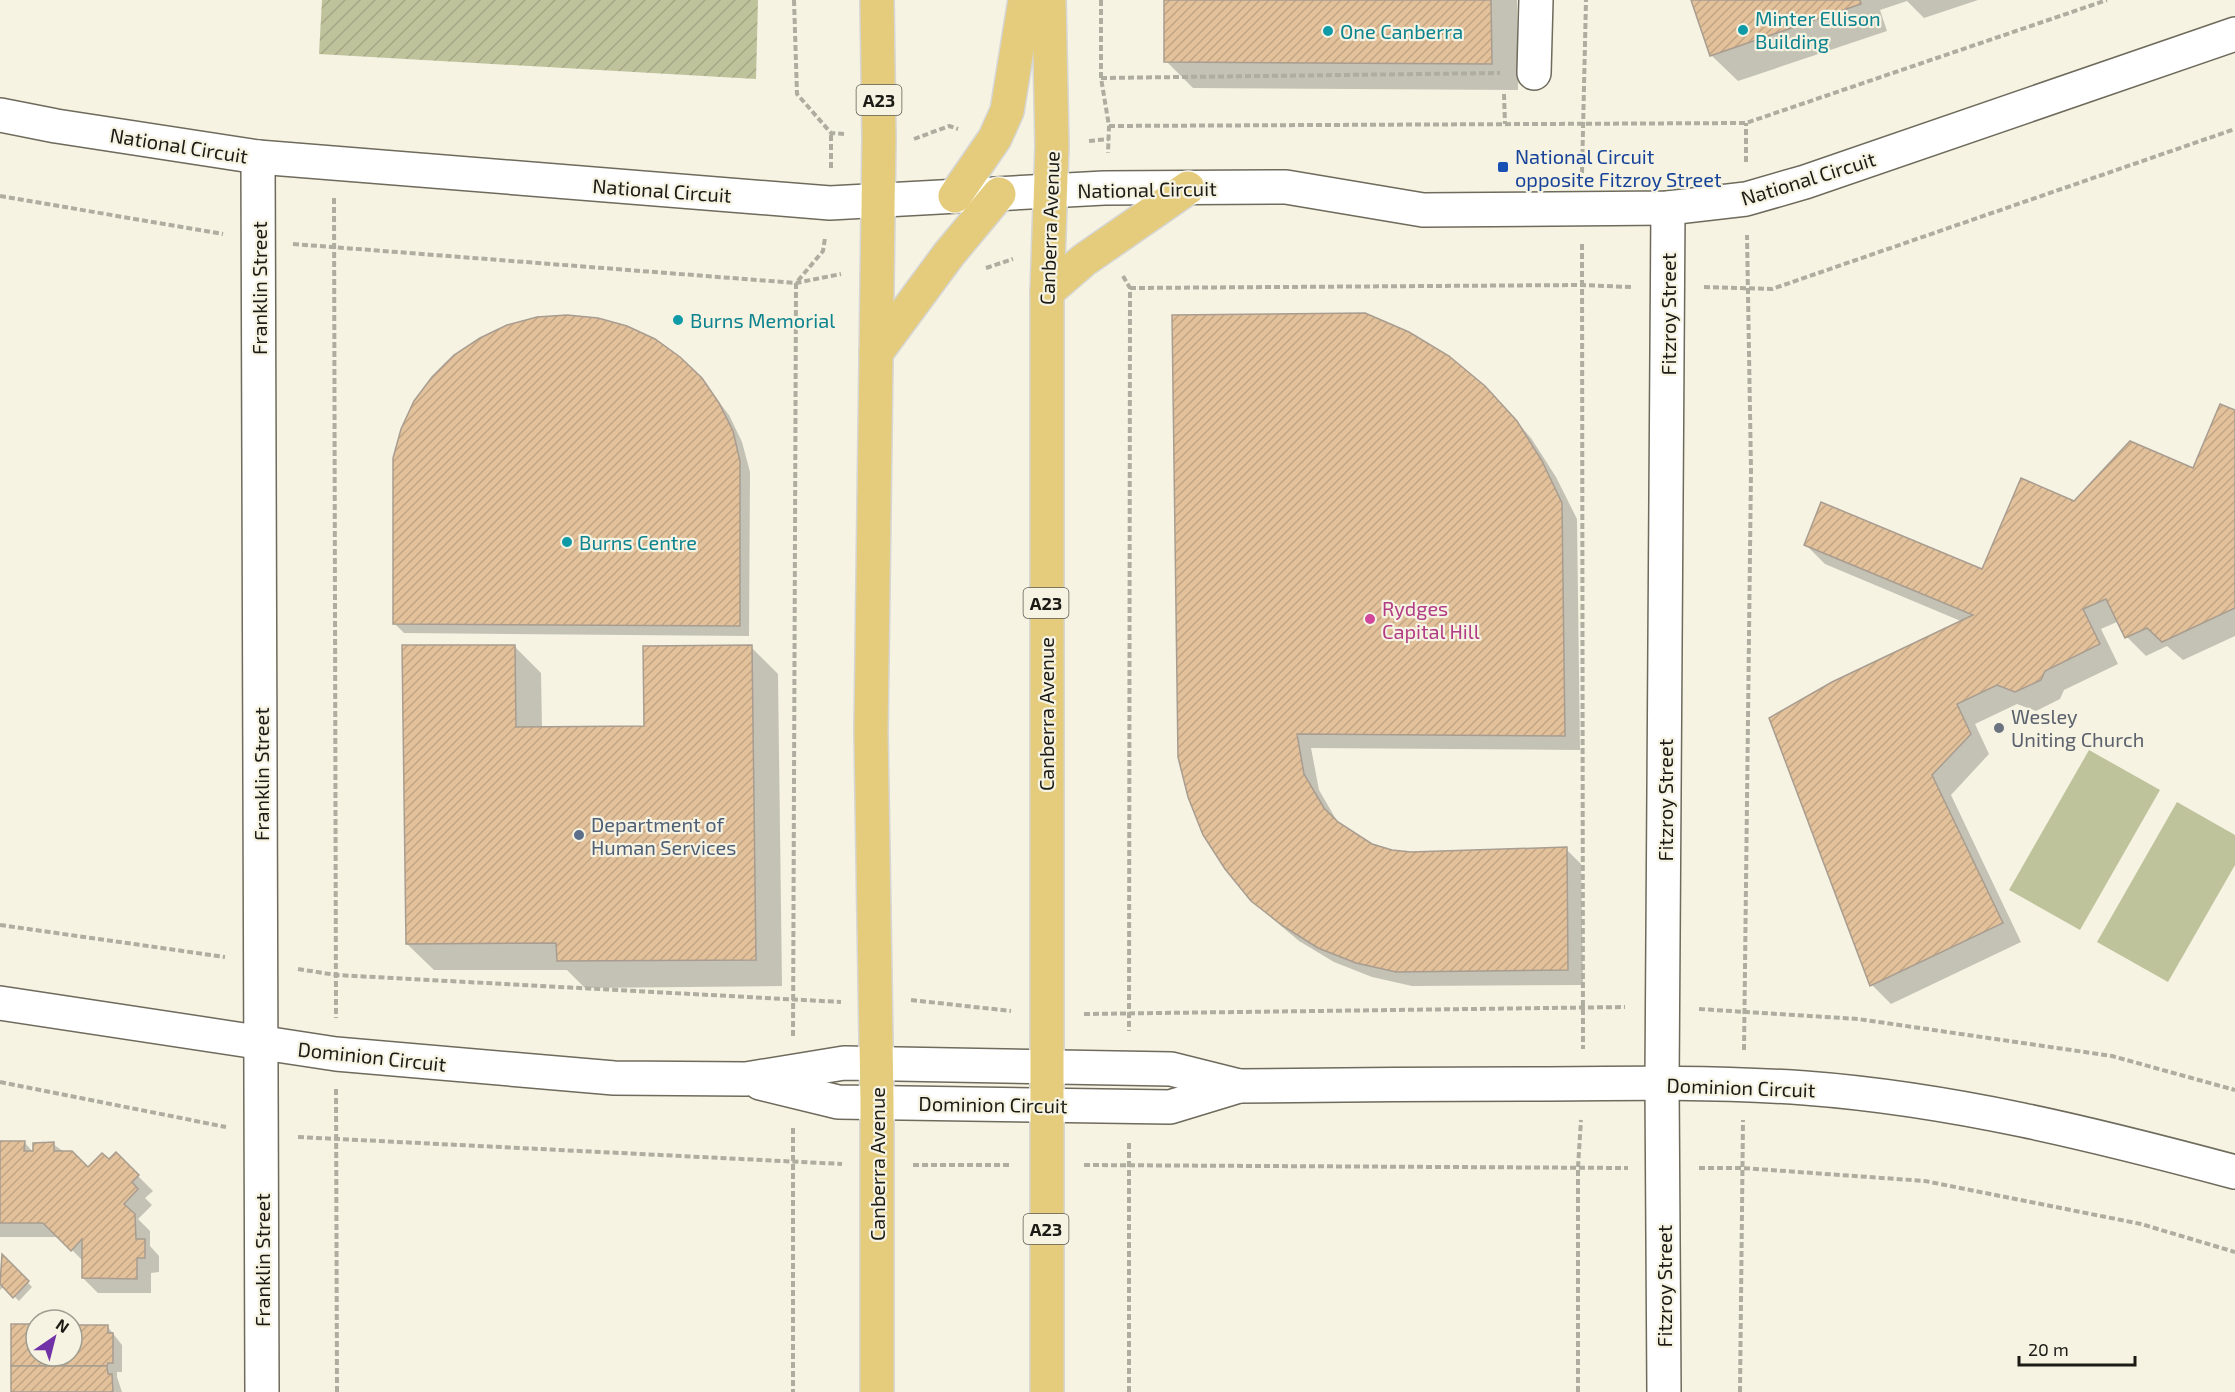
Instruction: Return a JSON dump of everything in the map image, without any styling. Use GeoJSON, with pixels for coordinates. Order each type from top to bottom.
{"type":"FeatureCollection","features":[{"type":"Feature","properties":{"kind":"highway","name":"Canberra Avenue"},"geometry":{"type":"LineString","coordinates":[[877,0],[876,353],[870,732],[877,1102],[877,1392]]}},
{"type":"Feature","properties":{"kind":"highway"},"geometry":{"type":"LineString","coordinates":[[955,196],[995,138],[1007,111],[1025,0]]}},
{"type":"Feature","properties":{"kind":"highway","name":"Canberra Avenue"},"geometry":{"type":"LineString","coordinates":[[1047,1392],[1045,1015],[1047,292],[1050,191],[1048,0]]}},
{"type":"Feature","properties":{"kind":"highway"},"geometry":{"type":"LineString","coordinates":[[1047,292],[1084,260],[1188,188]]}},
{"type":"Feature","properties":{"kind":"highway"},"geometry":{"type":"LineString","coordinates":[[876,353],[949,254],[999,194]]}},
{"type":"Feature","properties":{"kind":"street"},"geometry":{"type":"LineString","coordinates":[[1534,73],[1536,0]]}},
{"type":"Feature","properties":{"kind":"street","name":"National Circuit"},"geometry":{"type":"LineString","coordinates":[[0,115],[56,126],[258,157],[830,203],[1104,188],[1286,187],[1423,210],[1668,208],[1746,198],[1805,182],[2235,33]]}},
{"type":"Feature","properties":{"kind":"street","name":"Franklin Street"},"geometry":{"type":"LineString","coordinates":[[258,157],[262,1392]]}},
{"type":"Feature","properties":{"kind":"street","name":"Fitzroy Street"},"geometry":{"type":"LineString","coordinates":[[1664,1392],[1662,1083],[1668,208]]}},
{"type":"Feature","properties":{"kind":"street","name":"Dominion Circuit"},"geometry":{"type":"LineString","coordinates":[[0,1003],[336,1054],[614,1078],[746,1079],[838,1063],[1171,1069],[1239,1086],[1662,1083],[1827,1090],[1994,1113],[2108,1138],[2235,1172]]}},
{"type":"Feature","properties":{"kind":"street","name":"Dominion Circuit"},"geometry":{"type":"LineString","coordinates":[[746,1079],[838,1102],[1129,1107],[1170,1107],[1239,1086]]}},
{"type":"Feature","properties":{"kind":"path"},"geometry":{"type":"LineString","coordinates":[[794,0],[796,94],[831,133]]}},
{"type":"Feature","properties":{"kind":"path"},"geometry":{"type":"LineString","coordinates":[[1101,0],[1101,78],[1109,139]]}},
{"type":"Feature","properties":{"kind":"path"},"geometry":{"type":"LineString","coordinates":[[1578,1392],[1578,1167],[1583,1083],[1581,285],[1582,124],[1586,0]]}},
{"type":"Feature","properties":{"kind":"path"},"geometry":{"type":"LineString","coordinates":[[1109,126],[1746,123],[2107,0]]}},
{"type":"Feature","properties":{"kind":"path"},"geometry":{"type":"LineString","coordinates":[[1101,78],[1534,73]]}},
{"type":"Feature","properties":{"kind":"path"},"geometry":{"type":"LineString","coordinates":[[1740,1392],[1751,470],[1746,123]]}},
{"type":"Feature","properties":{"kind":"path"},"geometry":{"type":"LineString","coordinates":[[917,139],[949,126]]}},
{"type":"Feature","properties":{"kind":"path"},"geometry":{"type":"LineString","coordinates":[[1693,286],[1772,289],[2235,129]]}},
{"type":"Feature","properties":{"kind":"path"},"geometry":{"type":"LineString","coordinates":[[334,164],[337,1392]]}},
{"type":"Feature","properties":{"kind":"path"},"geometry":{"type":"LineString","coordinates":[[0,196],[229,235]]}},
{"type":"Feature","properties":{"kind":"path"},"geometry":{"type":"LineString","coordinates":[[293,244],[796,283],[793,999]]}},
{"type":"Feature","properties":{"kind":"path"},"geometry":{"type":"LineString","coordinates":[[1129,1068],[1130,288],[1581,285],[1636,287]]}},
{"type":"Feature","properties":{"kind":"path"},"geometry":{"type":"LineString","coordinates":[[0,925],[261,962],[336,975],[875,1004],[902,999],[1045,1015],[1130,1013]]}},
{"type":"Feature","properties":{"kind":"path"},"geometry":{"type":"LineString","coordinates":[[0,1082],[262,1135],[793,1164],[1742,1168],[1925,1182],[2141,1224],[2235,1252]]}},
{"type":"Feature","properties":{"kind":"path"},"geometry":{"type":"LineString","coordinates":[[1129,1107],[1129,1392]]}},
{"type":"Feature","properties":{"kind":"path"},"geometry":{"type":"LineString","coordinates":[[793,1164],[793,1392]]}},
{"type":"Feature","properties":{"kind":"green space"},"geometry":{"type":"Polygon","coordinates":[[[322,0],[758,0],[756,79],[319,54],[322,0]]]}},
{"type":"Feature","properties":{"kind":"green space"},"geometry":{"type":"Polygon","coordinates":[[[2089,750],[2160,790],[2080,930],[2009,890],[2089,750]]]}},
{"type":"Feature","properties":{"kind":"green space"},"geometry":{"type":"Polygon","coordinates":[[[2177,802],[2235,835],[2235,865],[2168,982],[2097,942],[2177,802]]]}},
{"type":"Feature","properties":{"kind":"building","name":"One Canberra"},"geometry":{"type":"Polygon","coordinates":[[[1164,0],[1491,0],[1492,64],[1164,62],[1164,0]]]}},
{"type":"Feature","properties":{"kind":"building","name":"Minter Ellison Building"},"geometry":{"type":"Polygon","coordinates":[[[1691,0],[1860,0],[1861,4],[1710,56],[1691,0]]]}},
{"type":"Feature","properties":{"kind":"building","name":"Rydges Capital Hill"},"geometry":{"type":"Polygon","coordinates":[[[1365,313],[1409,332],[1449,356],[1485,386],[1517,421],[1542,461],[1562,503],[1565,736],[1297,734],[1304,774],[1324,808],[1338,822],[1372,844],[1392,850],[1411,852],[1567,847],[1568,970],[1396,972],[1356,963],[1318,948],[1283,926],[1251,901],[1225,869],[1203,835],[1188,797],[1178,757],[1172,315],[1365,313]]]}},
{"type":"Feature","properties":{"kind":"building","name":"Burns Centre"},"geometry":{"type":"Polygon","coordinates":[[[567,315],[598,318],[627,326],[655,339],[680,357],[702,378],[719,403],[733,431],[740,461],[740,626],[393,624],[393,458],[401,429],[414,401],[432,377],[454,355],[480,338],[507,325],[537,317],[567,315]]]}},
{"type":"Feature","properties":{"kind":"building"},"geometry":{"type":"Polygon","coordinates":[[[2220,404],[2235,410],[2235,608],[2162,642],[2147,628],[2125,638],[2106,599],[2083,609],[2100,644],[2045,671],[2041,680],[2015,692],[1997,685],[1957,704],[1971,734],[1932,775],[2003,923],[1870,986],[1769,718],[1832,682],[1973,615],[1804,545],[1821,502],[1982,569],[2021,478],[2074,501],[2130,441],[2193,468],[2220,404]]]}},
{"type":"Feature","properties":{"kind":"building","name":"Department of Human Services"},"geometry":{"type":"Polygon","coordinates":[[[402,645],[515,645],[516,727],[644,726],[643,646],[752,645],[756,960],[557,961],[556,943],[406,944],[402,645]]]}},
{"type":"Feature","properties":{"kind":"building"},"geometry":{"type":"Polygon","coordinates":[[[0,1141],[25,1141],[24,1151],[33,1151],[33,1143],[54,1142],[54,1151],[72,1151],[88,1167],[102,1153],[109,1159],[116,1152],[139,1175],[132,1182],[138,1189],[124,1204],[135,1214],[136,1239],[145,1239],[145,1258],[137,1258],[137,1279],[82,1278],[82,1239],[71,1251],[43,1223],[0,1223],[0,1141]]]}},
{"type":"Feature","properties":{"kind":"building"},"geometry":{"type":"Polygon","coordinates":[[[2,1254],[29,1281],[13,1298],[0,1284],[2,1254]]]}},
{"type":"Feature","properties":{"kind":"building"},"geometry":{"type":"Polygon","coordinates":[[[11,1324],[24,1324],[24,1366],[11,1366],[11,1324]]]}},
{"type":"Feature","properties":{"kind":"building"},"geometry":{"type":"Polygon","coordinates":[[[84,1325],[108,1325],[108,1333],[113,1333],[113,1363],[108,1363],[107,1366],[84,1366],[84,1325]]]}},
{"type":"Feature","properties":{"kind":"building"},"geometry":{"type":"Polygon","coordinates":[[[11,1366],[84,1368],[84,1366],[107,1366],[108,1374],[112,1374],[113,1392],[11,1392],[11,1366]]]}},
{"type":"Feature","properties":{"kind":"place","name":"Minter Ellison Building"},"geometry":{"type":"Point","coordinates":[1743,30]}},
{"type":"Feature","properties":{"kind":"place","name":"One Canberra"},"geometry":{"type":"Point","coordinates":[1328,31]}},
{"type":"Feature","properties":{"kind":"place","name":"National Circuit opposite Fitzroy Street"},"geometry":{"type":"Point","coordinates":[1503,167]}},
{"type":"Feature","properties":{"kind":"place","name":"Burns Memorial"},"geometry":{"type":"Point","coordinates":[678,320]}},
{"type":"Feature","properties":{"kind":"place","name":"Burns Centre"},"geometry":{"type":"Point","coordinates":[567,542]}},
{"type":"Feature","properties":{"kind":"place","name":"Rydges Capital Hill"},"geometry":{"type":"Point","coordinates":[1370,619]}},
{"type":"Feature","properties":{"kind":"place","name":"Wesley Uniting Church"},"geometry":{"type":"Point","coordinates":[1999,728]}},
{"type":"Feature","properties":{"kind":"place","name":"Department of Human Services"},"geometry":{"type":"Point","coordinates":[579,835]}}]}
